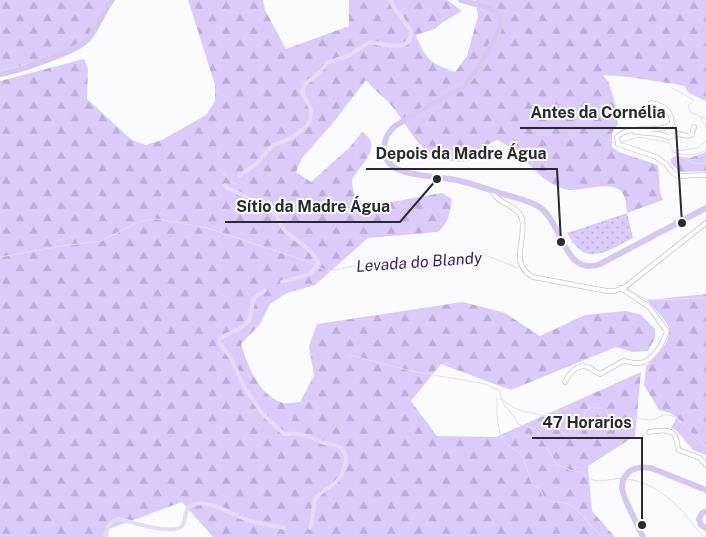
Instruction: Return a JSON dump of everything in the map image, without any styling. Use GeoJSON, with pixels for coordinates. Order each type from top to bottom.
{"type":"FeatureCollection","features":[{"type":"Feature","properties":{"kind":"main road"},"geometry":{"type":"LineString","coordinates":[[0,74],[31,65],[82,44],[92,34],[112,0]]}},
{"type":"Feature","properties":{"kind":"main road"},"geometry":{"type":"LineString","coordinates":[[461,0],[488,8],[496,13],[500,22],[498,32],[469,82],[455,93],[395,126],[386,136],[384,148],[388,161],[398,170],[453,180],[533,204],[550,217],[572,258],[579,264],[590,267],[600,264],[706,208]]}},
{"type":"Feature","properties":{"kind":"main road"},"geometry":{"type":"LineString","coordinates":[[643,537],[625,499],[623,479],[633,470],[648,467],[706,490]]}},
{"type":"Feature","properties":{"kind":"main road"},"geometry":{"type":"LineString","coordinates":[[706,512],[702,513],[699,519],[706,528]]}},
{"type":"Feature","properties":{"kind":"street"},"geometry":{"type":"LineString","coordinates":[[651,103],[659,104],[668,110],[672,124],[660,129],[620,134],[616,139],[618,144],[656,157],[678,176],[706,175]]}},
{"type":"Feature","properties":{"kind":"street"},"geometry":{"type":"LineString","coordinates":[[633,131],[670,137],[678,134],[688,136],[692,134],[694,127]]}},
{"type":"Feature","properties":{"kind":"street"},"geometry":{"type":"LineString","coordinates":[[491,190],[499,200],[520,214],[522,222],[520,260],[525,272],[533,277],[607,291],[621,288],[706,223]]}},
{"type":"Feature","properties":{"kind":"street"},"geometry":{"type":"LineString","coordinates":[[565,382],[569,373],[574,369],[588,367],[600,374],[623,361],[638,364],[645,362],[664,342],[667,331],[649,306],[621,288]]}},
{"type":"Feature","properties":{"kind":"street"},"geometry":{"type":"LineString","coordinates":[[649,432],[666,430],[671,432],[675,437],[679,450],[700,458],[706,465]]}},
{"type":"Feature","properties":{"kind":"green space"},"geometry":{"type":"Polygon","coordinates":[[[0,0],[108,0],[93,30],[84,40],[62,52],[0,71],[0,0]]]}},
{"type":"Feature","properties":{"kind":"green space"},"geometry":{"type":"Polygon","coordinates":[[[188,0],[263,0],[265,10],[286,49],[349,26],[349,0],[447,0],[462,11],[435,29],[416,35],[430,60],[455,72],[467,56],[478,16],[476,0],[706,0],[706,101],[689,93],[684,86],[629,77],[603,75],[609,83],[616,106],[618,124],[612,133],[612,147],[619,152],[658,165],[660,192],[663,200],[627,213],[625,198],[618,189],[604,186],[570,190],[554,185],[515,151],[497,140],[484,147],[470,161],[442,159],[432,155],[417,141],[392,106],[366,80],[333,123],[302,158],[296,172],[311,182],[349,148],[362,132],[369,137],[371,149],[369,156],[352,180],[354,193],[358,199],[369,206],[442,193],[452,199],[447,221],[438,232],[368,238],[315,285],[287,293],[270,304],[260,324],[241,344],[251,371],[261,387],[275,400],[290,403],[300,402],[314,376],[309,346],[317,324],[463,302],[505,313],[540,336],[585,315],[625,311],[640,314],[655,329],[655,338],[648,351],[632,352],[616,347],[511,390],[441,364],[411,401],[437,436],[496,437],[641,372],[635,436],[588,466],[592,511],[615,537],[213,537],[182,502],[109,529],[108,537],[0,537],[0,81],[84,59],[88,69],[87,99],[132,140],[146,145],[162,140],[206,115],[215,101],[215,85],[188,0]]]}},
{"type":"Feature","properties":{"kind":"green space"},"geometry":{"type":"Polygon","coordinates":[[[706,152],[706,171],[679,172],[671,163],[671,159],[675,156],[690,158],[706,152]]]}},
{"type":"Feature","properties":{"kind":"green space"},"geometry":{"type":"Polygon","coordinates":[[[627,213],[633,238],[599,254],[585,253],[575,246],[567,233],[627,213]]]}},
{"type":"Feature","properties":{"kind":"green space"},"geometry":{"type":"Polygon","coordinates":[[[706,294],[706,445],[692,437],[675,416],[666,411],[659,410],[644,385],[646,366],[663,348],[669,331],[666,322],[647,300],[706,294]]]}},
{"type":"Feature","properties":{"kind":"green space"},"geometry":{"type":"Polygon","coordinates":[[[676,418],[692,436],[706,445],[706,455],[693,450],[677,431],[671,428],[676,418]]]}},
{"type":"Feature","properties":{"kind":"waterway"},"geometry":{"type":"LineString","coordinates":[[239,176],[256,164],[273,145],[290,139],[306,127],[310,121],[311,109],[302,92],[305,84],[318,74],[327,63],[348,56],[370,42],[396,46],[407,43],[411,31],[393,6],[391,0]]}},
{"type":"Feature","properties":{"kind":"waterway"},"geometry":{"type":"LineString","coordinates":[[672,88],[694,100],[688,106],[690,112],[706,119]]}},
{"type":"Feature","properties":{"kind":"waterway"},"geometry":{"type":"LineString","coordinates":[[701,118],[706,127]]}},
{"type":"Feature","properties":{"kind":"waterway"},"geometry":{"type":"LineString","coordinates":[[600,136],[614,143]]}},
{"type":"Feature","properties":{"kind":"waterway"},"geometry":{"type":"LineString","coordinates":[[622,142],[638,137],[670,143],[673,152],[686,155],[706,150]]}},
{"type":"Feature","properties":{"kind":"waterway"},"geometry":{"type":"LineString","coordinates":[[676,151],[697,148],[706,141]]}},
{"type":"Feature","properties":{"kind":"waterway"},"geometry":{"type":"LineString","coordinates":[[676,155],[696,164],[706,163]]}},
{"type":"Feature","properties":{"kind":"waterway"},"geometry":{"type":"LineString","coordinates":[[221,170],[231,182],[239,185]]}},
{"type":"Feature","properties":{"kind":"waterway"},"geometry":{"type":"LineString","coordinates":[[225,185],[227,188],[275,214],[285,231],[308,249],[316,258],[318,264],[310,274],[282,282]]}},
{"type":"Feature","properties":{"kind":"waterway","name":"Levada do Blandy"},"geometry":{"type":"LineString","coordinates":[[0,257],[101,241],[141,221],[157,219],[207,228],[309,262]]}},
{"type":"Feature","properties":{"kind":"waterway","name":"Levada do Blandy"},"geometry":{"type":"LineString","coordinates":[[318,267],[327,271],[370,263],[448,261],[474,255],[488,256],[518,268]]}},
{"type":"Feature","properties":{"kind":"waterway","name":"Levada do Blandy"},"geometry":{"type":"LineString","coordinates":[[311,263],[316,265]]}},
{"type":"Feature","properties":{"kind":"waterway","name":"Levada do Blandy"},"geometry":{"type":"LineString","coordinates":[[626,288],[647,300],[706,298]]}},
{"type":"Feature","properties":{"kind":"waterway"},"geometry":{"type":"LineString","coordinates":[[265,290],[254,298],[249,321],[239,329],[220,338],[219,342],[231,358],[244,387],[262,413],[284,434],[301,435],[336,445],[345,454],[346,464],[340,477],[316,498],[310,528]]}},
{"type":"Feature","properties":{"kind":"waterway"},"geometry":{"type":"LineString","coordinates":[[350,355],[411,371],[485,384],[500,391],[504,404],[518,424],[536,429],[556,463],[569,470],[581,472],[593,480],[601,481],[622,478]]}},
{"type":"Feature","properties":{"kind":"waterway"},"geometry":{"type":"LineString","coordinates":[[497,398],[500,434],[503,440],[523,457],[533,486],[540,489],[548,501],[566,503],[575,508],[602,537]]}},
{"type":"Feature","properties":{"kind":"waterway"},"geometry":{"type":"LineString","coordinates":[[502,399],[519,410],[545,417],[572,439],[579,437],[582,431],[586,410],[590,408],[603,408]]}},
{"type":"Feature","properties":{"kind":"waterway"},"geometry":{"type":"LineString","coordinates":[[606,410],[610,419],[617,421],[635,418],[652,420],[665,415],[673,416],[683,423],[706,446]]}},
{"type":"Feature","properties":{"kind":"waterway"},"geometry":{"type":"LineString","coordinates":[[626,479],[644,484],[662,493],[677,506],[705,537]]}},
{"type":"Feature","properties":{"kind":"waterway"},"geometry":{"type":"LineString","coordinates":[[105,537],[109,525],[119,519],[163,529],[171,530],[178,528],[183,525],[189,506],[199,503],[214,506],[247,520],[284,528]]}},
{"type":"Feature","properties":{"kind":"place","name":"Sítio da Madre Água"},"geometry":{"type":"Point","coordinates":[437,179]}},
{"type":"Feature","properties":{"kind":"place","name":"Antes da Cornélia"},"geometry":{"type":"Point","coordinates":[682,223]}},
{"type":"Feature","properties":{"kind":"place","name":"Depois da Madre Água"},"geometry":{"type":"Point","coordinates":[561,242]}},
{"type":"Feature","properties":{"kind":"place","name":"47 Horarios"},"geometry":{"type":"Point","coordinates":[642,525]}}]}
